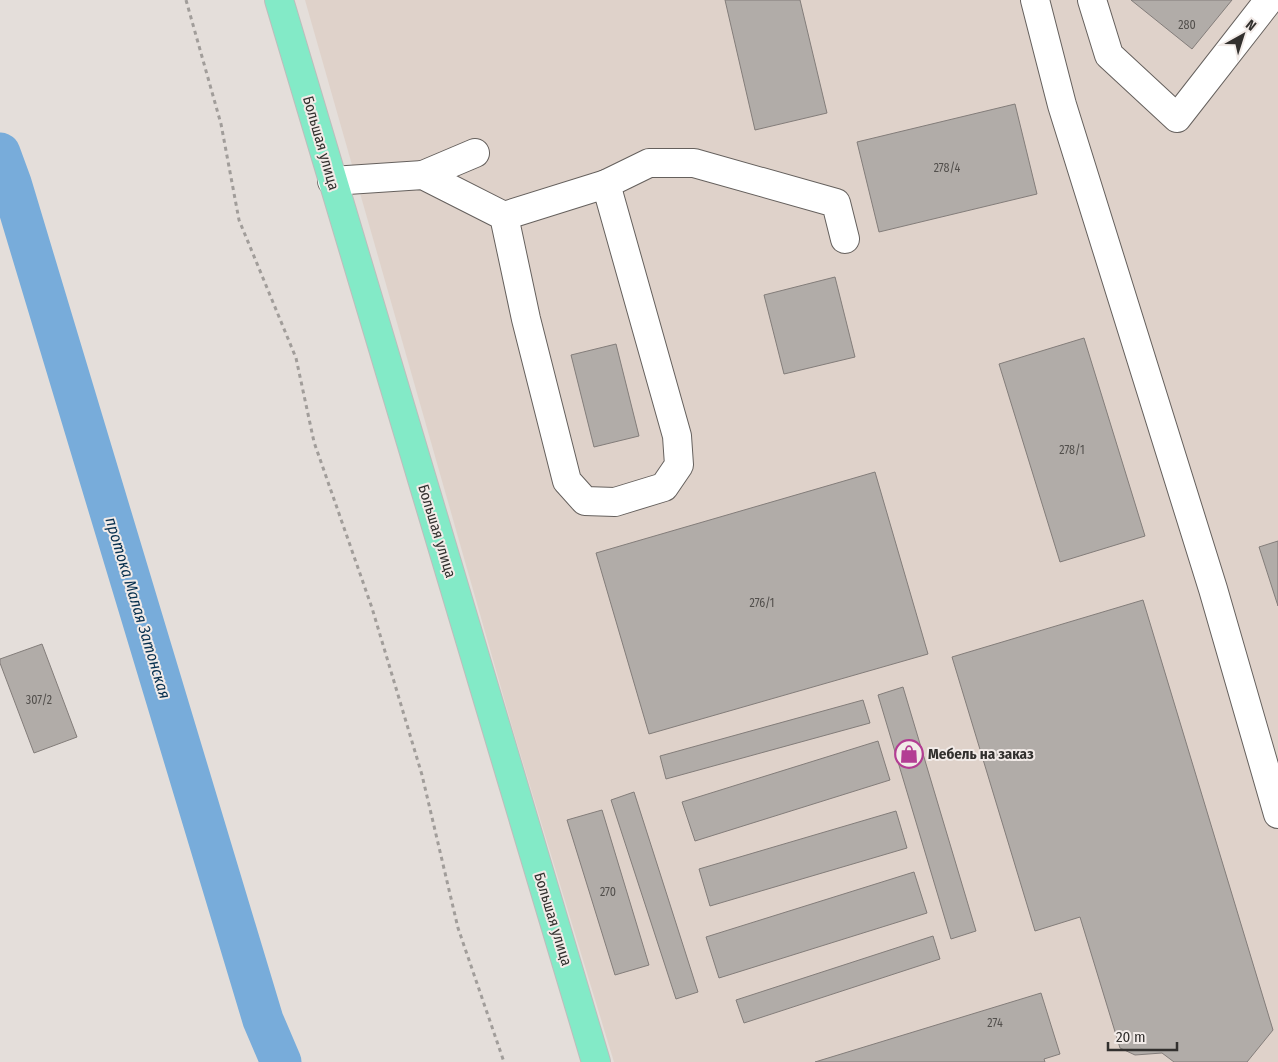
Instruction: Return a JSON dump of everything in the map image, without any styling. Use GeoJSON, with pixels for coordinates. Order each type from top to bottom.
{"type":"FeatureCollection","features":[{"type":"Feature","properties":{"kind":"main road","name":"Большая улица"},"geometry":{"type":"LineString","coordinates":[[279,0],[596,1062]]}},
{"type":"Feature","properties":{"kind":"lane"},"geometry":{"type":"LineString","coordinates":[[1034,0],[1062,105],[1213,589],[1278,814]]}},
{"type":"Feature","properties":{"kind":"lane"},"geometry":{"type":"LineString","coordinates":[[1092,0],[1109,55],[1176,118],[1269,0]]}},
{"type":"Feature","properties":{"kind":"lane"},"geometry":{"type":"LineString","coordinates":[[332,181],[423,175],[475,153]]}},
{"type":"Feature","properties":{"kind":"lane"},"geometry":{"type":"LineString","coordinates":[[423,175],[504,216],[606,184],[648,163],[694,163],[845,198],[845,239]]}},
{"type":"Feature","properties":{"kind":"lane"},"geometry":{"type":"LineString","coordinates":[[504,216],[526,319],[567,481],[584,501],[615,502],[664,487],[679,465],[677,436],[606,184]]}},
{"type":"Feature","properties":{"kind":"path"},"geometry":{"type":"LineString","coordinates":[[186,0],[221,124],[239,220],[296,358],[314,442],[372,608],[422,775],[458,928],[504,1062]]}},
{"type":"Feature","properties":{"kind":"shaded area"},"geometry":{"type":"Polygon","coordinates":[[[305,0],[1278,0],[1278,1062],[614,1062],[513,730],[305,0]]]}},
{"type":"Feature","properties":{"kind":"building"},"geometry":{"type":"Polygon","coordinates":[[[725,0],[800,0],[827,113],[755,130],[725,0]]]}},
{"type":"Feature","properties":{"kind":"building"},"geometry":{"type":"Polygon","coordinates":[[[1131,0],[1232,0],[1192,49],[1131,0]]]}},
{"type":"Feature","properties":{"kind":"building"},"geometry":{"type":"Polygon","coordinates":[[[1015,104],[1037,194],[879,232],[857,142],[1015,104]]]}},
{"type":"Feature","properties":{"kind":"building"},"geometry":{"type":"Polygon","coordinates":[[[835,277],[855,357],[784,374],[764,295],[835,277]]]}},
{"type":"Feature","properties":{"kind":"building"},"geometry":{"type":"Polygon","coordinates":[[[1084,338],[1145,536],[1060,562],[999,364],[1084,338]]]}},
{"type":"Feature","properties":{"kind":"building"},"geometry":{"type":"Polygon","coordinates":[[[616,344],[639,436],[594,447],[571,355],[616,344]]]}},
{"type":"Feature","properties":{"kind":"building"},"geometry":{"type":"Polygon","coordinates":[[[875,472],[928,654],[649,734],[596,553],[875,472]]]}},
{"type":"Feature","properties":{"kind":"building"},"geometry":{"type":"Polygon","coordinates":[[[1278,541],[1278,606],[1259,547],[1278,541]]]}},
{"type":"Feature","properties":{"kind":"building"},"geometry":{"type":"Polygon","coordinates":[[[1143,600],[1273,1030],[1247,1062],[1174,1062],[1162,1053],[1135,1055],[1120,1048],[1080,917],[1035,931],[952,657],[1143,600]]]}},
{"type":"Feature","properties":{"kind":"building"},"geometry":{"type":"Polygon","coordinates":[[[42,644],[77,737],[34,753],[0,659],[42,644]]]}},
{"type":"Feature","properties":{"kind":"building"},"geometry":{"type":"Polygon","coordinates":[[[903,687],[976,931],[951,939],[878,695],[903,687]]]}},
{"type":"Feature","properties":{"kind":"building"},"geometry":{"type":"Polygon","coordinates":[[[863,700],[870,723],[666,779],[660,756],[863,700]]]}},
{"type":"Feature","properties":{"kind":"building"},"geometry":{"type":"Polygon","coordinates":[[[878,741],[890,780],[695,841],[682,802],[878,741]]]}},
{"type":"Feature","properties":{"kind":"building"},"geometry":{"type":"Polygon","coordinates":[[[634,792],[698,992],[676,999],[611,800],[634,792]]]}},
{"type":"Feature","properties":{"kind":"building"},"geometry":{"type":"Polygon","coordinates":[[[602,810],[649,965],[615,975],[567,820],[602,810]]]}},
{"type":"Feature","properties":{"kind":"building"},"geometry":{"type":"Polygon","coordinates":[[[896,811],[907,848],[710,906],[699,869],[896,811]]]}},
{"type":"Feature","properties":{"kind":"building"},"geometry":{"type":"Polygon","coordinates":[[[914,872],[927,913],[719,978],[706,937],[914,872]]]}},
{"type":"Feature","properties":{"kind":"building"},"geometry":{"type":"Polygon","coordinates":[[[933,936],[940,959],[744,1023],[736,1000],[933,936]]]}},
{"type":"Feature","properties":{"kind":"building"},"geometry":{"type":"Polygon","coordinates":[[[1041,993],[1060,1054],[1044,1059],[1045,1062],[815,1062],[1041,993]]]}},
{"type":"Feature","properties":{"kind":"waterway","name":"протока Малая Затонская"},"geometry":{"type":"LineString","coordinates":[[0,153],[11,183],[263,1020],[281,1062]]}},
{"type":"Feature","properties":{"kind":"place","name":"Мебель на заказ"},"geometry":{"type":"Point","coordinates":[909,754]}}]}
